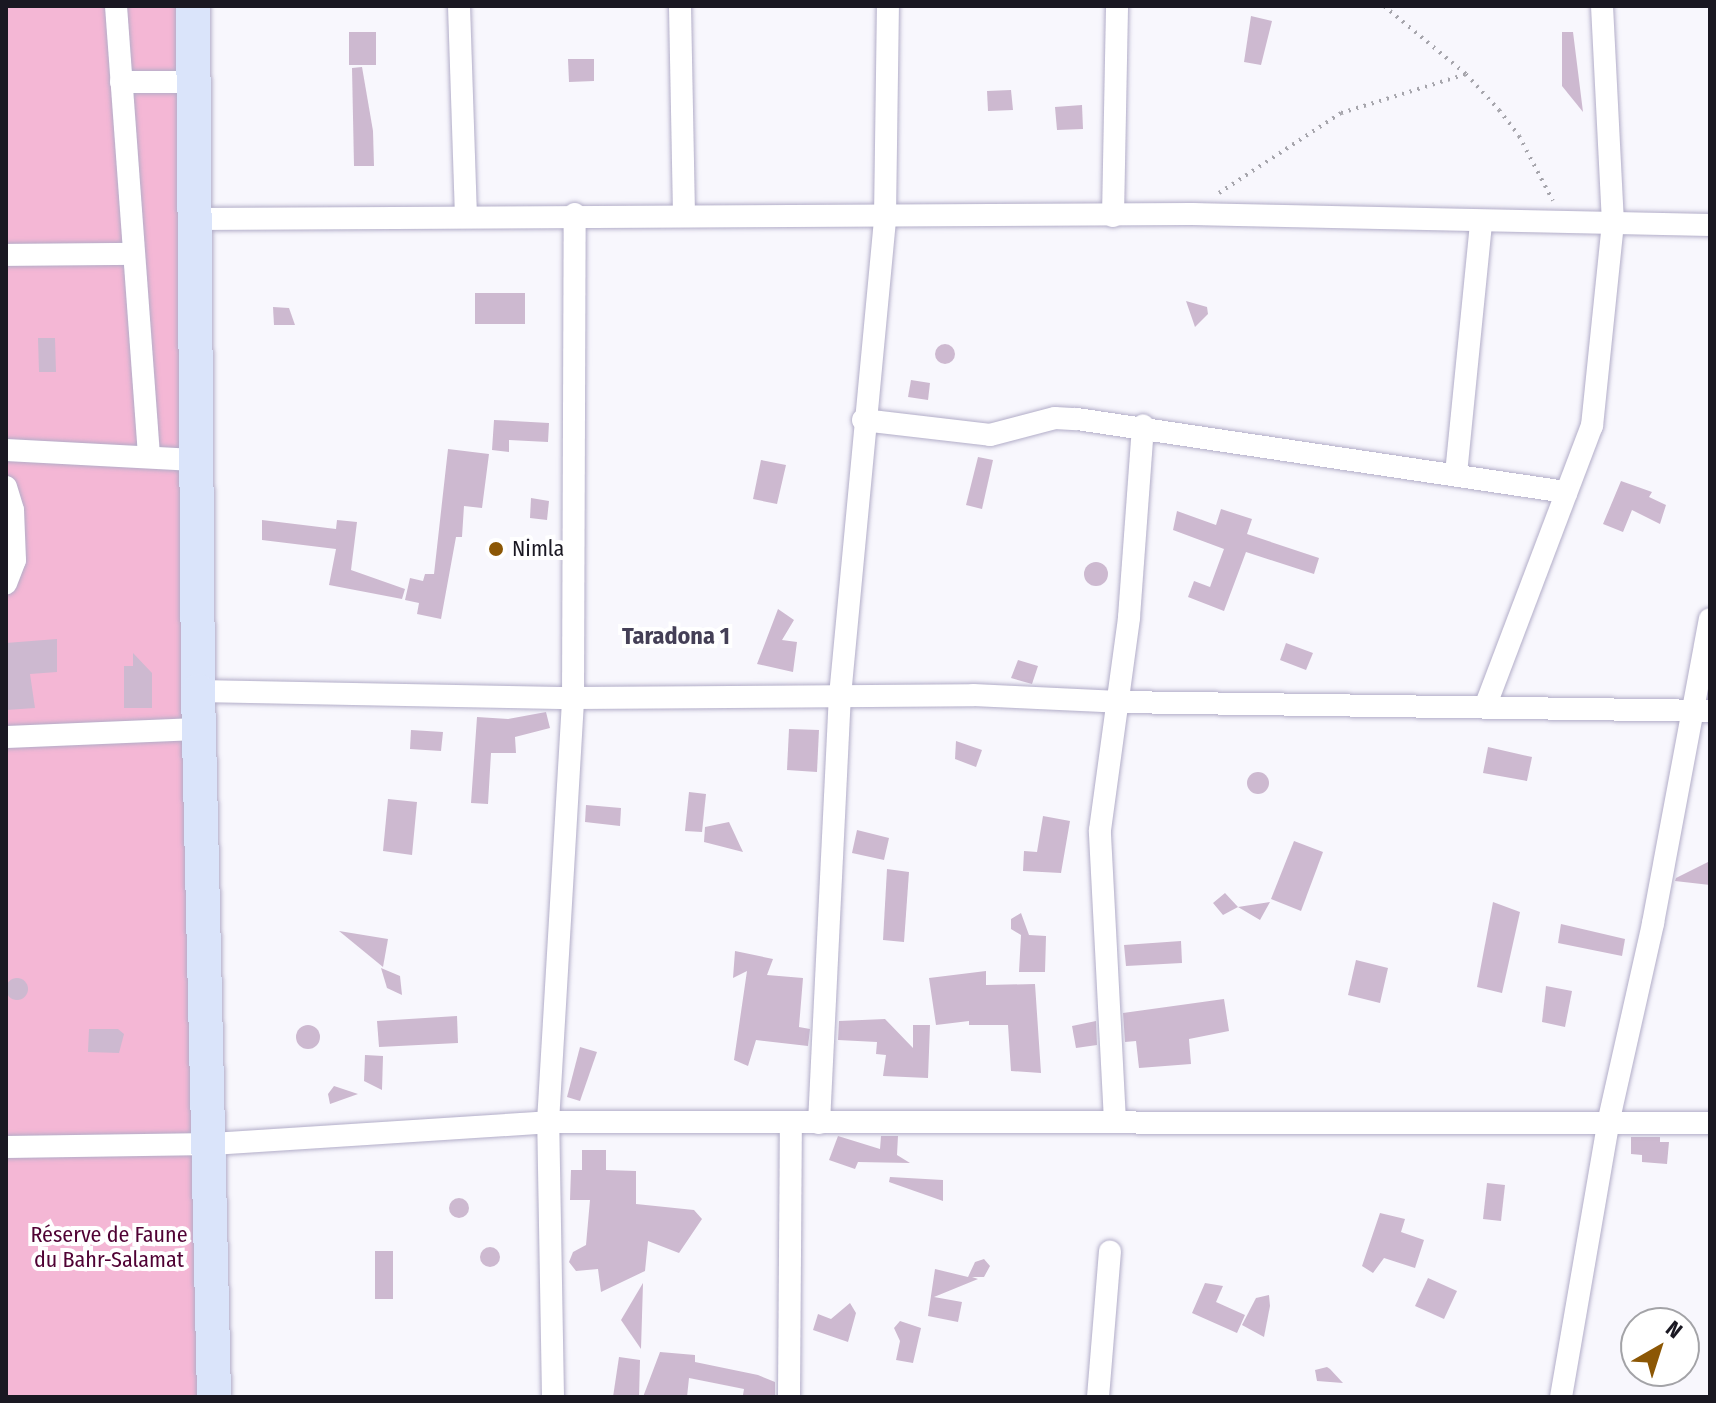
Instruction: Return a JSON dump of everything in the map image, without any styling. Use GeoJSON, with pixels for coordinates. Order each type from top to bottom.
{"type":"FeatureCollection","features":[{"type":"Feature","properties":{"kind":"main road"},"geometry":{"type":"LineString","coordinates":[[193,6],[198,729],[212,1144],[214,1397]]}},
{"type":"Feature","properties":{"kind":"street"},"geometry":{"type":"LineString","coordinates":[[116,6],[149,455]]}},
{"type":"Feature","properties":{"kind":"street"},"geometry":{"type":"LineString","coordinates":[[459,6],[466,216]]}},
{"type":"Feature","properties":{"kind":"street"},"geometry":{"type":"LineString","coordinates":[[680,6],[684,214]]}},
{"type":"Feature","properties":{"kind":"street"},"geometry":{"type":"LineString","coordinates":[[819,1123],[840,696],[863,420],[885,217],[888,6]]}},
{"type":"Feature","properties":{"kind":"street"},"geometry":{"type":"LineString","coordinates":[[1113,216],[1117,6]]}},
{"type":"Feature","properties":{"kind":"street"},"geometry":{"type":"LineString","coordinates":[[1485,707],[1592,426],[1613,223],[1602,6]]}},
{"type":"Feature","properties":{"kind":"street"},"geometry":{"type":"LineString","coordinates":[[121,82],[193,82]]}},
{"type":"Feature","properties":{"kind":"street"},"geometry":{"type":"LineString","coordinates":[[553,1397],[548,1122],[573,698],[575,214]]}},
{"type":"Feature","properties":{"kind":"street"},"geometry":{"type":"LineString","coordinates":[[194,219],[575,214],[885,217],[1192,214],[1481,224],[1710,225]]}},
{"type":"Feature","properties":{"kind":"street"},"geometry":{"type":"LineString","coordinates":[[1456,474],[1481,224]]}},
{"type":"Feature","properties":{"kind":"street"},"geometry":{"type":"LineString","coordinates":[[6,255],[133,254]]}},
{"type":"Feature","properties":{"kind":"street"},"geometry":{"type":"LineString","coordinates":[[863,420],[990,435],[1055,418],[1143,426],[1567,492]]}},
{"type":"Feature","properties":{"kind":"street"},"geometry":{"type":"LineString","coordinates":[[1115,1121],[1100,830],[1119,702],[1143,426]]}},
{"type":"Feature","properties":{"kind":"street"},"geometry":{"type":"LineString","coordinates":[[6,450],[149,455],[195,460]]}},
{"type":"Feature","properties":{"kind":"street"},"geometry":{"type":"LineString","coordinates":[[6,487],[13,510],[15,560],[6,583]]}},
{"type":"Feature","properties":{"kind":"street"},"geometry":{"type":"LineString","coordinates":[[1561,1397],[1609,1119],[1702,710],[1710,619]]}},
{"type":"Feature","properties":{"kind":"street"},"geometry":{"type":"LineString","coordinates":[[198,691],[573,698],[973,695],[1119,702],[1702,710]]}},
{"type":"Feature","properties":{"kind":"street"},"geometry":{"type":"LineString","coordinates":[[6,737],[198,729]]}},
{"type":"Feature","properties":{"kind":"street"},"geometry":{"type":"LineString","coordinates":[[6,1147],[212,1144],[548,1122],[1609,1119],[1710,1123]]}},
{"type":"Feature","properties":{"kind":"street"},"geometry":{"type":"LineString","coordinates":[[789,1397],[791,1123]]}},
{"type":"Feature","properties":{"kind":"street"},"geometry":{"type":"LineString","coordinates":[[1098,1397],[1110,1251]]}},
{"type":"Feature","properties":{"kind":"path"},"geometry":{"type":"LineString","coordinates":[[1384,6],[1466,74],[1519,136],[1563,223]]}},
{"type":"Feature","properties":{"kind":"path"},"geometry":{"type":"LineString","coordinates":[[1192,214],[1341,113],[1466,74]]}},
{"type":"Feature","properties":{"kind":"green space","name":"Réserve de Faune du Bahr-Salamat"},"geometry":{"type":"Polygon","coordinates":[[[6,6],[194,6],[214,1397],[6,1397],[6,6]]]}},
{"type":"Feature","properties":{"kind":"building"},"geometry":{"type":"Polygon","coordinates":[[[1251,16],[1272,21],[1261,65],[1244,62],[1251,16]]]}},
{"type":"Feature","properties":{"kind":"building"},"geometry":{"type":"Polygon","coordinates":[[[349,32],[376,32],[376,65],[349,65],[349,32]]]}},
{"type":"Feature","properties":{"kind":"building"},"geometry":{"type":"Polygon","coordinates":[[[1562,32],[1573,32],[1583,112],[1562,86],[1562,32]]]}},
{"type":"Feature","properties":{"kind":"building"},"geometry":{"type":"Polygon","coordinates":[[[568,59],[594,59],[594,81],[569,82],[568,59]]]}},
{"type":"Feature","properties":{"kind":"building"},"geometry":{"type":"Polygon","coordinates":[[[362,67],[373,131],[374,166],[354,166],[352,68],[362,67]]]}},
{"type":"Feature","properties":{"kind":"building"},"geometry":{"type":"Polygon","coordinates":[[[1011,90],[1013,110],[988,111],[987,91],[1011,90]]]}},
{"type":"Feature","properties":{"kind":"building"},"geometry":{"type":"Polygon","coordinates":[[[1082,105],[1083,129],[1057,130],[1055,107],[1082,105]]]}},
{"type":"Feature","properties":{"kind":"building"},"geometry":{"type":"Polygon","coordinates":[[[475,293],[525,293],[525,324],[475,324],[475,293]]]}},
{"type":"Feature","properties":{"kind":"building"},"geometry":{"type":"Polygon","coordinates":[[[1186,301],[1207,307],[1208,314],[1195,327],[1186,301]]]}},
{"type":"Feature","properties":{"kind":"building"},"geometry":{"type":"Polygon","coordinates":[[[273,307],[289,308],[295,325],[274,325],[273,307]]]}},
{"type":"Feature","properties":{"kind":"building"},"geometry":{"type":"Polygon","coordinates":[[[38,338],[55,338],[56,372],[39,372],[38,338]]]}},
{"type":"Feature","properties":{"kind":"building"},"geometry":{"type":"Polygon","coordinates":[[[941,344],[949,344],[955,354],[949,364],[941,364],[935,358],[935,350],[941,344]]]}},
{"type":"Feature","properties":{"kind":"building"},"geometry":{"type":"Polygon","coordinates":[[[911,380],[930,383],[928,400],[908,397],[911,380]]]}},
{"type":"Feature","properties":{"kind":"building"},"geometry":{"type":"Polygon","coordinates":[[[494,420],[549,423],[548,442],[509,440],[509,452],[492,450],[494,420]]]}},
{"type":"Feature","properties":{"kind":"building"},"geometry":{"type":"Polygon","coordinates":[[[448,449],[489,454],[482,508],[464,506],[462,537],[456,537],[441,619],[417,614],[419,603],[405,600],[410,578],[423,581],[425,574],[434,574],[448,449]]]}},
{"type":"Feature","properties":{"kind":"building"},"geometry":{"type":"Polygon","coordinates":[[[978,457],[993,460],[982,509],[966,505],[978,457]]]}},
{"type":"Feature","properties":{"kind":"building"},"geometry":{"type":"Polygon","coordinates":[[[761,460],[786,465],[777,504],[753,499],[761,460]]]}},
{"type":"Feature","properties":{"kind":"building"},"geometry":{"type":"Polygon","coordinates":[[[1621,481],[1652,492],[1649,497],[1666,505],[1660,524],[1632,510],[1623,532],[1603,524],[1621,481]]]}},
{"type":"Feature","properties":{"kind":"building"},"geometry":{"type":"Polygon","coordinates":[[[531,498],[549,501],[547,520],[530,518],[531,498]]]}},
{"type":"Feature","properties":{"kind":"building"},"geometry":{"type":"Polygon","coordinates":[[[1221,509],[1252,519],[1247,534],[1319,558],[1314,574],[1246,552],[1224,611],[1188,597],[1194,581],[1210,587],[1224,549],[1173,530],[1177,511],[1216,525],[1221,509]]]}},
{"type":"Feature","properties":{"kind":"building"},"geometry":{"type":"Polygon","coordinates":[[[262,520],[336,529],[337,520],[357,522],[351,570],[405,589],[402,599],[329,585],[336,549],[262,540],[262,520]]]}},
{"type":"Feature","properties":{"kind":"building"},"geometry":{"type":"Polygon","coordinates":[[[1096,562],[1107,569],[1108,574],[1101,585],[1096,586],[1085,579],[1084,574],[1091,563],[1096,562]]]}},
{"type":"Feature","properties":{"kind":"building"},"geometry":{"type":"Polygon","coordinates":[[[778,609],[794,620],[782,640],[797,642],[793,672],[757,664],[778,609]]]}},
{"type":"Feature","properties":{"kind":"building"},"geometry":{"type":"Polygon","coordinates":[[[57,639],[57,672],[30,674],[35,708],[6,710],[6,643],[57,639]]]}},
{"type":"Feature","properties":{"kind":"building"},"geometry":{"type":"Polygon","coordinates":[[[1286,643],[1313,653],[1306,670],[1280,660],[1286,643]]]}},
{"type":"Feature","properties":{"kind":"building"},"geometry":{"type":"Polygon","coordinates":[[[133,653],[152,673],[152,708],[124,708],[124,666],[133,666],[133,653]]]}},
{"type":"Feature","properties":{"kind":"building"},"geometry":{"type":"Polygon","coordinates":[[[1018,660],[1038,666],[1032,684],[1011,678],[1018,660]]]}},
{"type":"Feature","properties":{"kind":"building"},"geometry":{"type":"Polygon","coordinates":[[[546,712],[550,728],[515,737],[516,753],[491,753],[488,804],[471,803],[477,717],[508,719],[546,712]]]}},
{"type":"Feature","properties":{"kind":"building"},"geometry":{"type":"Polygon","coordinates":[[[789,729],[819,730],[817,772],[787,770],[789,729]]]}},
{"type":"Feature","properties":{"kind":"building"},"geometry":{"type":"Polygon","coordinates":[[[411,730],[443,732],[441,751],[410,749],[411,730]]]}},
{"type":"Feature","properties":{"kind":"building"},"geometry":{"type":"Polygon","coordinates":[[[956,741],[982,750],[976,767],[955,759],[956,741]]]}},
{"type":"Feature","properties":{"kind":"building"},"geometry":{"type":"Polygon","coordinates":[[[1488,747],[1532,757],[1527,781],[1483,773],[1488,747]]]}},
{"type":"Feature","properties":{"kind":"building"},"geometry":{"type":"Polygon","coordinates":[[[1254,772],[1262,772],[1269,783],[1262,794],[1254,794],[1247,787],[1247,779],[1254,772]]]}},
{"type":"Feature","properties":{"kind":"building"},"geometry":{"type":"Polygon","coordinates":[[[689,792],[706,794],[702,832],[685,831],[689,792]]]}},
{"type":"Feature","properties":{"kind":"building"},"geometry":{"type":"Polygon","coordinates":[[[388,799],[417,802],[412,855],[383,851],[388,799]]]}},
{"type":"Feature","properties":{"kind":"building"},"geometry":{"type":"Polygon","coordinates":[[[586,805],[621,808],[620,826],[585,822],[586,805]]]}},
{"type":"Feature","properties":{"kind":"building"},"geometry":{"type":"Polygon","coordinates":[[[1043,816],[1070,821],[1061,873],[1023,871],[1024,851],[1037,852],[1043,816]]]}},
{"type":"Feature","properties":{"kind":"building"},"geometry":{"type":"Polygon","coordinates":[[[729,822],[743,852],[704,842],[705,827],[729,822]]]}},
{"type":"Feature","properties":{"kind":"building"},"geometry":{"type":"Polygon","coordinates":[[[857,830],[889,838],[884,860],[852,853],[857,830]]]}},
{"type":"Feature","properties":{"kind":"building"},"geometry":{"type":"Polygon","coordinates":[[[1294,841],[1323,852],[1301,911],[1271,899],[1294,841]]]}},
{"type":"Feature","properties":{"kind":"building"},"geometry":{"type":"Polygon","coordinates":[[[1710,861],[1710,885],[1675,881],[1676,878],[1710,861]]]}},
{"type":"Feature","properties":{"kind":"building"},"geometry":{"type":"Polygon","coordinates":[[[887,869],[909,872],[904,942],[883,940],[887,869]]]}},
{"type":"Feature","properties":{"kind":"building"},"geometry":{"type":"Polygon","coordinates":[[[1225,893],[1238,907],[1223,915],[1213,903],[1225,893]]]}},
{"type":"Feature","properties":{"kind":"building"},"geometry":{"type":"Polygon","coordinates":[[[1270,902],[1260,920],[1238,907],[1270,902]]]}},
{"type":"Feature","properties":{"kind":"building"},"geometry":{"type":"Polygon","coordinates":[[[1493,902],[1520,912],[1502,993],[1477,987],[1493,902]]]}},
{"type":"Feature","properties":{"kind":"building"},"geometry":{"type":"Polygon","coordinates":[[[1021,913],[1029,935],[1046,936],[1045,972],[1019,972],[1021,935],[1011,929],[1011,919],[1021,913]]]}},
{"type":"Feature","properties":{"kind":"building"},"geometry":{"type":"Polygon","coordinates":[[[1561,924],[1625,939],[1622,956],[1558,943],[1561,924]]]}},
{"type":"Feature","properties":{"kind":"building"},"geometry":{"type":"Polygon","coordinates":[[[339,931],[388,939],[383,967],[339,931]]]}},
{"type":"Feature","properties":{"kind":"building"},"geometry":{"type":"Polygon","coordinates":[[[1181,941],[1182,963],[1126,966],[1124,945],[1181,941]]]}},
{"type":"Feature","properties":{"kind":"building"},"geometry":{"type":"Polygon","coordinates":[[[735,951],[773,959],[767,975],[803,978],[799,1027],[810,1029],[808,1046],[756,1040],[748,1066],[734,1060],[747,971],[733,978],[735,951]]]}},
{"type":"Feature","properties":{"kind":"building"},"geometry":{"type":"Polygon","coordinates":[[[1356,960],[1388,968],[1380,1003],[1348,995],[1356,960]]]}},
{"type":"Feature","properties":{"kind":"building"},"geometry":{"type":"Polygon","coordinates":[[[381,968],[400,976],[402,995],[387,988],[381,968]]]}},
{"type":"Feature","properties":{"kind":"building"},"geometry":{"type":"Polygon","coordinates":[[[986,971],[986,985],[1035,984],[1041,1073],[1011,1071],[1008,1025],[969,1025],[969,1021],[936,1025],[929,978],[986,971]]]}},
{"type":"Feature","properties":{"kind":"building"},"geometry":{"type":"Polygon","coordinates":[[[17,978],[25,981],[28,989],[25,997],[17,1000],[9,997],[6,989],[9,981],[17,978]]]}},
{"type":"Feature","properties":{"kind":"building"},"geometry":{"type":"Polygon","coordinates":[[[1546,986],[1572,991],[1565,1027],[1542,1022],[1546,986]]]}},
{"type":"Feature","properties":{"kind":"building"},"geometry":{"type":"Polygon","coordinates":[[[1224,999],[1229,1031],[1189,1039],[1191,1064],[1139,1068],[1136,1041],[1125,1042],[1123,1013],[1224,999]]]}},
{"type":"Feature","properties":{"kind":"building"},"geometry":{"type":"Polygon","coordinates":[[[457,1016],[458,1043],[379,1047],[377,1021],[457,1016]]]}},
{"type":"Feature","properties":{"kind":"building"},"geometry":{"type":"Polygon","coordinates":[[[885,1019],[913,1048],[913,1025],[930,1025],[928,1078],[883,1076],[886,1055],[876,1054],[877,1042],[838,1040],[839,1021],[885,1019]]]}},
{"type":"Feature","properties":{"kind":"building"},"geometry":{"type":"Polygon","coordinates":[[[1096,1021],[1097,1045],[1076,1048],[1072,1026],[1096,1021]]]}},
{"type":"Feature","properties":{"kind":"building"},"geometry":{"type":"Polygon","coordinates":[[[308,1025],[317,1028],[320,1037],[317,1046],[308,1049],[299,1046],[296,1037],[299,1028],[308,1025]]]}},
{"type":"Feature","properties":{"kind":"building"},"geometry":{"type":"Polygon","coordinates":[[[89,1029],[118,1029],[124,1034],[119,1053],[88,1052],[89,1029]]]}},
{"type":"Feature","properties":{"kind":"building"},"geometry":{"type":"Polygon","coordinates":[[[580,1047],[597,1052],[580,1101],[567,1097],[580,1047]]]}},
{"type":"Feature","properties":{"kind":"building"},"geometry":{"type":"Polygon","coordinates":[[[365,1055],[383,1056],[382,1090],[364,1081],[365,1055]]]}},
{"type":"Feature","properties":{"kind":"building"},"geometry":{"type":"Polygon","coordinates":[[[334,1086],[358,1094],[330,1104],[328,1094],[334,1086]]]}},
{"type":"Feature","properties":{"kind":"building"},"geometry":{"type":"Polygon","coordinates":[[[838,1136],[880,1149],[881,1136],[898,1136],[897,1155],[910,1163],[858,1162],[855,1169],[829,1160],[838,1136]]]}},
{"type":"Feature","properties":{"kind":"building"},"geometry":{"type":"Polygon","coordinates":[[[1631,1137],[1660,1137],[1660,1142],[1669,1142],[1667,1164],[1642,1162],[1642,1155],[1631,1154],[1631,1137]]]}},
{"type":"Feature","properties":{"kind":"building"},"geometry":{"type":"Polygon","coordinates":[[[582,1150],[606,1150],[606,1170],[636,1171],[636,1204],[694,1210],[702,1219],[679,1253],[648,1241],[645,1271],[601,1292],[598,1269],[576,1271],[569,1262],[573,1252],[586,1245],[590,1200],[570,1200],[571,1170],[582,1170],[582,1150]]]}},
{"type":"Feature","properties":{"kind":"building"},"geometry":{"type":"Polygon","coordinates":[[[890,1177],[943,1180],[943,1201],[889,1182],[890,1177]]]}},
{"type":"Feature","properties":{"kind":"building"},"geometry":{"type":"Polygon","coordinates":[[[1487,1183],[1505,1185],[1501,1221],[1483,1219],[1487,1183]]]}},
{"type":"Feature","properties":{"kind":"building"},"geometry":{"type":"Polygon","coordinates":[[[459,1198],[466,1201],[469,1208],[466,1215],[459,1218],[452,1215],[449,1208],[452,1201],[459,1198]]]}},
{"type":"Feature","properties":{"kind":"building"},"geometry":{"type":"Polygon","coordinates":[[[1380,1213],[1405,1219],[1401,1232],[1424,1240],[1415,1268],[1384,1258],[1373,1273],[1362,1266],[1380,1213]]]}},
{"type":"Feature","properties":{"kind":"building"},"geometry":{"type":"Polygon","coordinates":[[[486,1247],[494,1247],[500,1257],[494,1267],[486,1267],[480,1261],[480,1253],[486,1247]]]}},
{"type":"Feature","properties":{"kind":"building"},"geometry":{"type":"Polygon","coordinates":[[[375,1251],[393,1251],[393,1299],[375,1299],[375,1251]]]}},
{"type":"Feature","properties":{"kind":"building"},"geometry":{"type":"Polygon","coordinates":[[[984,1259],[990,1266],[984,1277],[972,1277],[978,1279],[934,1297],[962,1302],[958,1322],[928,1316],[935,1269],[968,1277],[975,1262],[984,1259]]]}},
{"type":"Feature","properties":{"kind":"building"},"geometry":{"type":"Polygon","coordinates":[[[1428,1278],[1457,1291],[1444,1319],[1415,1306],[1428,1278]]]}},
{"type":"Feature","properties":{"kind":"building"},"geometry":{"type":"Polygon","coordinates":[[[643,1283],[641,1349],[621,1320],[643,1283]]]}},
{"type":"Feature","properties":{"kind":"building"},"geometry":{"type":"Polygon","coordinates":[[[1205,1283],[1223,1286],[1216,1302],[1245,1315],[1237,1333],[1192,1313],[1205,1283]]]}},
{"type":"Feature","properties":{"kind":"building"},"geometry":{"type":"Polygon","coordinates":[[[1269,1295],[1264,1337],[1242,1325],[1256,1298],[1269,1295]]]}},
{"type":"Feature","properties":{"kind":"building"},"geometry":{"type":"Polygon","coordinates":[[[850,1303],[856,1313],[848,1342],[813,1330],[818,1314],[831,1319],[850,1303]]]}},
{"type":"Feature","properties":{"kind":"building"},"geometry":{"type":"Polygon","coordinates":[[[900,1321],[921,1328],[913,1363],[896,1360],[900,1341],[894,1328],[900,1321]]]}},
{"type":"Feature","properties":{"kind":"building"},"geometry":{"type":"Polygon","coordinates":[[[660,1352],[695,1355],[695,1362],[758,1375],[775,1382],[775,1397],[743,1395],[744,1389],[689,1378],[687,1397],[643,1397],[660,1352]]]}},
{"type":"Feature","properties":{"kind":"building"},"geometry":{"type":"Polygon","coordinates":[[[619,1357],[640,1360],[639,1397],[613,1397],[619,1357]]]}},
{"type":"Feature","properties":{"kind":"building"},"geometry":{"type":"Polygon","coordinates":[[[1327,1367],[1343,1383],[1317,1381],[1315,1370],[1327,1367]]]}},
{"type":"Feature","properties":{"kind":"place","name":"Nimla"},"geometry":{"type":"Point","coordinates":[496,549]}},
{"type":"Feature","properties":{"kind":"district","name":"Taradona 1"},"geometry":{"type":"Point","coordinates":[676,637]}}]}
